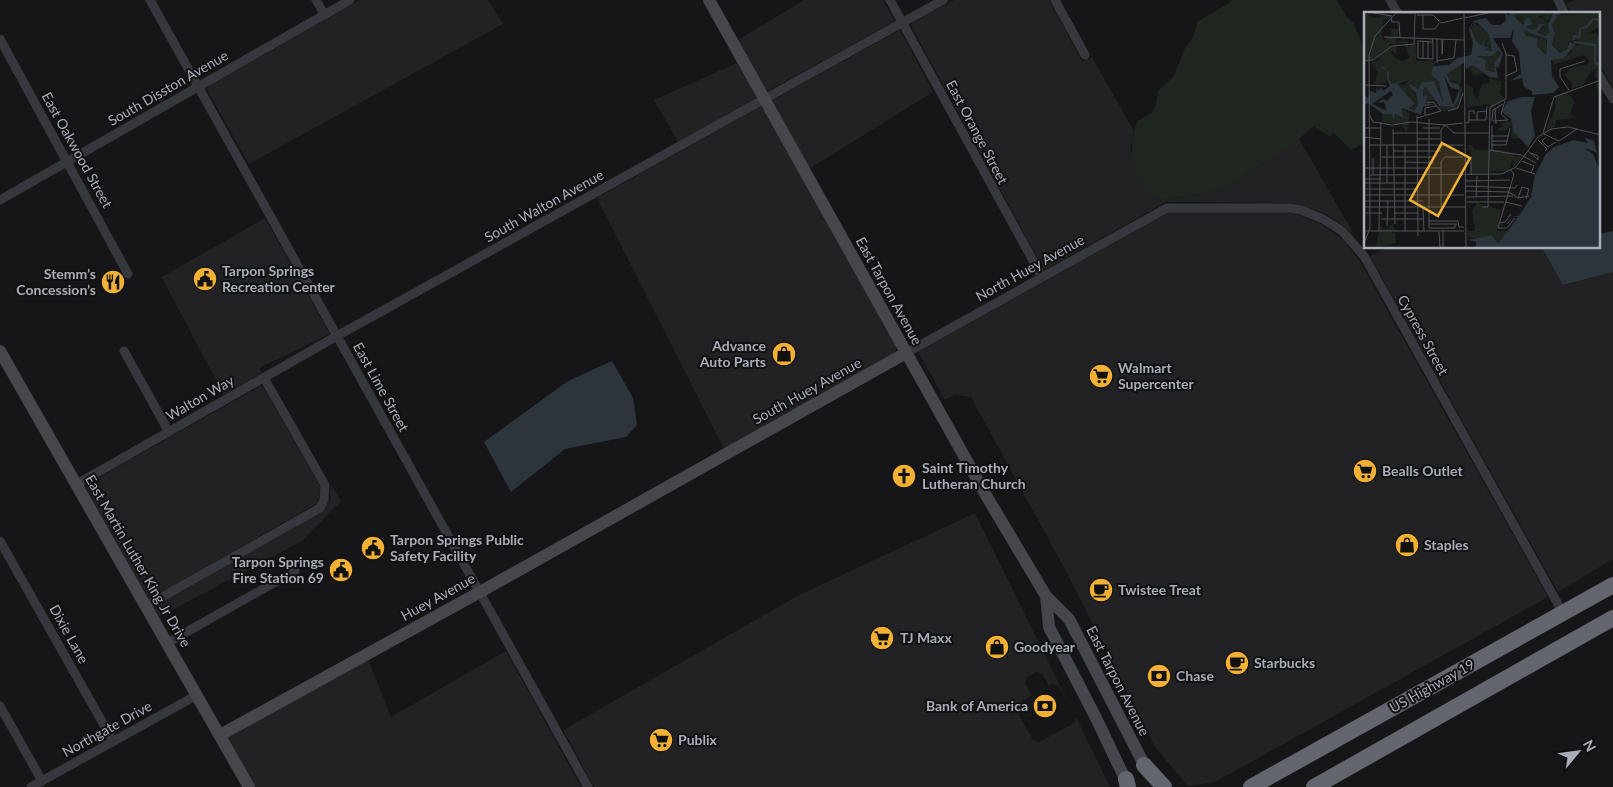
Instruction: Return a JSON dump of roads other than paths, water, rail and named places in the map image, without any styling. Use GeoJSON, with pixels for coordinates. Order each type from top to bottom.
{"type":"FeatureCollection","features":[{"type":"Feature","properties":{"kind":"highway","name":"US Highway 19"},"geometry":{"type":"LineString","coordinates":[[1251,787],[1613,585]]}},
{"type":"Feature","properties":{"kind":"highway"},"geometry":{"type":"LineString","coordinates":[[1314,787],[1613,618]]}},
{"type":"Feature","properties":{"kind":"highway"},"geometry":{"type":"LineString","coordinates":[[1144,765],[1164,787]]}},
{"type":"Feature","properties":{"kind":"street","name":"East Lime Street"},"geometry":{"type":"LineString","coordinates":[[150,0],[588,787]]}},
{"type":"Feature","properties":{"kind":"street"},"geometry":{"type":"LineString","coordinates":[[316,0],[324,15]]}},
{"type":"Feature","properties":{"kind":"street","name":"South Disston Avenue"},"geometry":{"type":"LineString","coordinates":[[0,200],[350,0]]}},
{"type":"Feature","properties":{"kind":"street","name":"East Tarpon Avenue"},"geometry":{"type":"LineString","coordinates":[[709,0],[984,492],[1046,596],[1069,619],[1156,787]]}},
{"type":"Feature","properties":{"kind":"street","name":"East Orange Street"},"geometry":{"type":"LineString","coordinates":[[890,0],[1042,277]]}},
{"type":"Feature","properties":{"kind":"street","name":"South Walton Avenue"},"geometry":{"type":"LineString","coordinates":[[337,336],[943,0]]}},
{"type":"Feature","properties":{"kind":"street"},"geometry":{"type":"LineString","coordinates":[[1056,0],[1085,55]]}},
{"type":"Feature","properties":{"kind":"street"},"geometry":{"type":"LineString","coordinates":[[1390,0],[1397,12]]}},
{"type":"Feature","properties":{"kind":"street"},"geometry":{"type":"LineString","coordinates":[[1558,0],[1564,12]]}},
{"type":"Feature","properties":{"kind":"street","name":"East Oakwood Street"},"geometry":{"type":"LineString","coordinates":[[0,39],[128,274]]}},
{"type":"Feature","properties":{"kind":"street"},"geometry":{"type":"LineString","coordinates":[[1600,77],[1613,99]]}},
{"type":"Feature","properties":{"kind":"street","name":"North Huey Avenue"},"geometry":{"type":"LineString","coordinates":[[906,353],[1167,208]]}},
{"type":"Feature","properties":{"kind":"street","name":"Cypress Street"},"geometry":{"type":"LineString","coordinates":[[1167,208],[1289,208],[1301,210],[1323,219],[1346,235],[1364,256],[1563,613]]}},
{"type":"Feature","properties":{"kind":"street","name":"Walton Way"},"geometry":{"type":"LineString","coordinates":[[77,484],[337,336]]}},
{"type":"Feature","properties":{"kind":"street"},"geometry":{"type":"LineString","coordinates":[[124,351],[169,432]]}},
{"type":"Feature","properties":{"kind":"street","name":"South Huey Avenue"},"geometry":{"type":"LineString","coordinates":[[723,455],[906,353]]}},
{"type":"Feature","properties":{"kind":"street","name":"East Martin Luther King Jr Drive"},"geometry":{"type":"LineString","coordinates":[[2,359],[77,484],[249,787]]}},
{"type":"Feature","properties":{"kind":"street"},"geometry":{"type":"LineString","coordinates":[[146,606],[320,508],[324,500],[325,485],[264,378]]}},
{"type":"Feature","properties":{"kind":"street","name":"Huey Avenue"},"geometry":{"type":"LineString","coordinates":[[220,735],[480,592],[723,455]]}},
{"type":"Feature","properties":{"kind":"street","name":"Dixie Lane"},"geometry":{"type":"LineString","coordinates":[[0,541],[113,742]]}},
{"type":"Feature","properties":{"kind":"street"},"geometry":{"type":"LineString","coordinates":[[167,643],[295,571]]}},
{"type":"Feature","properties":{"kind":"street","name":"East Tarpon Avenue"},"geometry":{"type":"LineString","coordinates":[[1046,596],[1050,627],[1128,784]]}},
{"type":"Feature","properties":{"kind":"street","name":"Northgate Drive"},"geometry":{"type":"LineString","coordinates":[[31,787],[197,695]]}},
{"type":"Feature","properties":{"kind":"street"},"geometry":{"type":"LineString","coordinates":[[0,706],[42,781]]}},
{"type":"Feature","properties":{"kind":"place","name":"Tarpon Springs Recreation Center"},"geometry":{"type":"Point","coordinates":[205,279]}},
{"type":"Feature","properties":{"kind":"place","name":"Stemm’s Concession’s"},"geometry":{"type":"Point","coordinates":[113,282]}},
{"type":"Feature","properties":{"kind":"place","name":"Advance Auto Parts"},"geometry":{"type":"Point","coordinates":[784,354]}},
{"type":"Feature","properties":{"kind":"place","name":"Walmart Supercenter"},"geometry":{"type":"Point","coordinates":[1101,376]}},
{"type":"Feature","properties":{"kind":"place","name":"Bealls Outlet"},"geometry":{"type":"Point","coordinates":[1365,471]}},
{"type":"Feature","properties":{"kind":"place","name":"Saint Timothy Lutheran Church"},"geometry":{"type":"Point","coordinates":[904,476]}},
{"type":"Feature","properties":{"kind":"place","name":"Staples"},"geometry":{"type":"Point","coordinates":[1407,545]}},
{"type":"Feature","properties":{"kind":"place","name":"Tarpon Springs Public Safety Facility"},"geometry":{"type":"Point","coordinates":[373,548]}},
{"type":"Feature","properties":{"kind":"place","name":"Tarpon Springs Fire Station 69"},"geometry":{"type":"Point","coordinates":[341,570]}},
{"type":"Feature","properties":{"kind":"place","name":"Twistee Treat"},"geometry":{"type":"Point","coordinates":[1101,590]}},
{"type":"Feature","properties":{"kind":"place","name":"TJ Maxx"},"geometry":{"type":"Point","coordinates":[882,638]}},
{"type":"Feature","properties":{"kind":"place","name":"Goodyear"},"geometry":{"type":"Point","coordinates":[997,647]}},
{"type":"Feature","properties":{"kind":"place","name":"Starbucks"},"geometry":{"type":"Point","coordinates":[1237,663]}},
{"type":"Feature","properties":{"kind":"place","name":"Chase"},"geometry":{"type":"Point","coordinates":[1159,676]}},
{"type":"Feature","properties":{"kind":"place","name":"Bank of America"},"geometry":{"type":"Point","coordinates":[1045,706]}},
{"type":"Feature","properties":{"kind":"place","name":"Publix"},"geometry":{"type":"Point","coordinates":[661,740]}}]}
